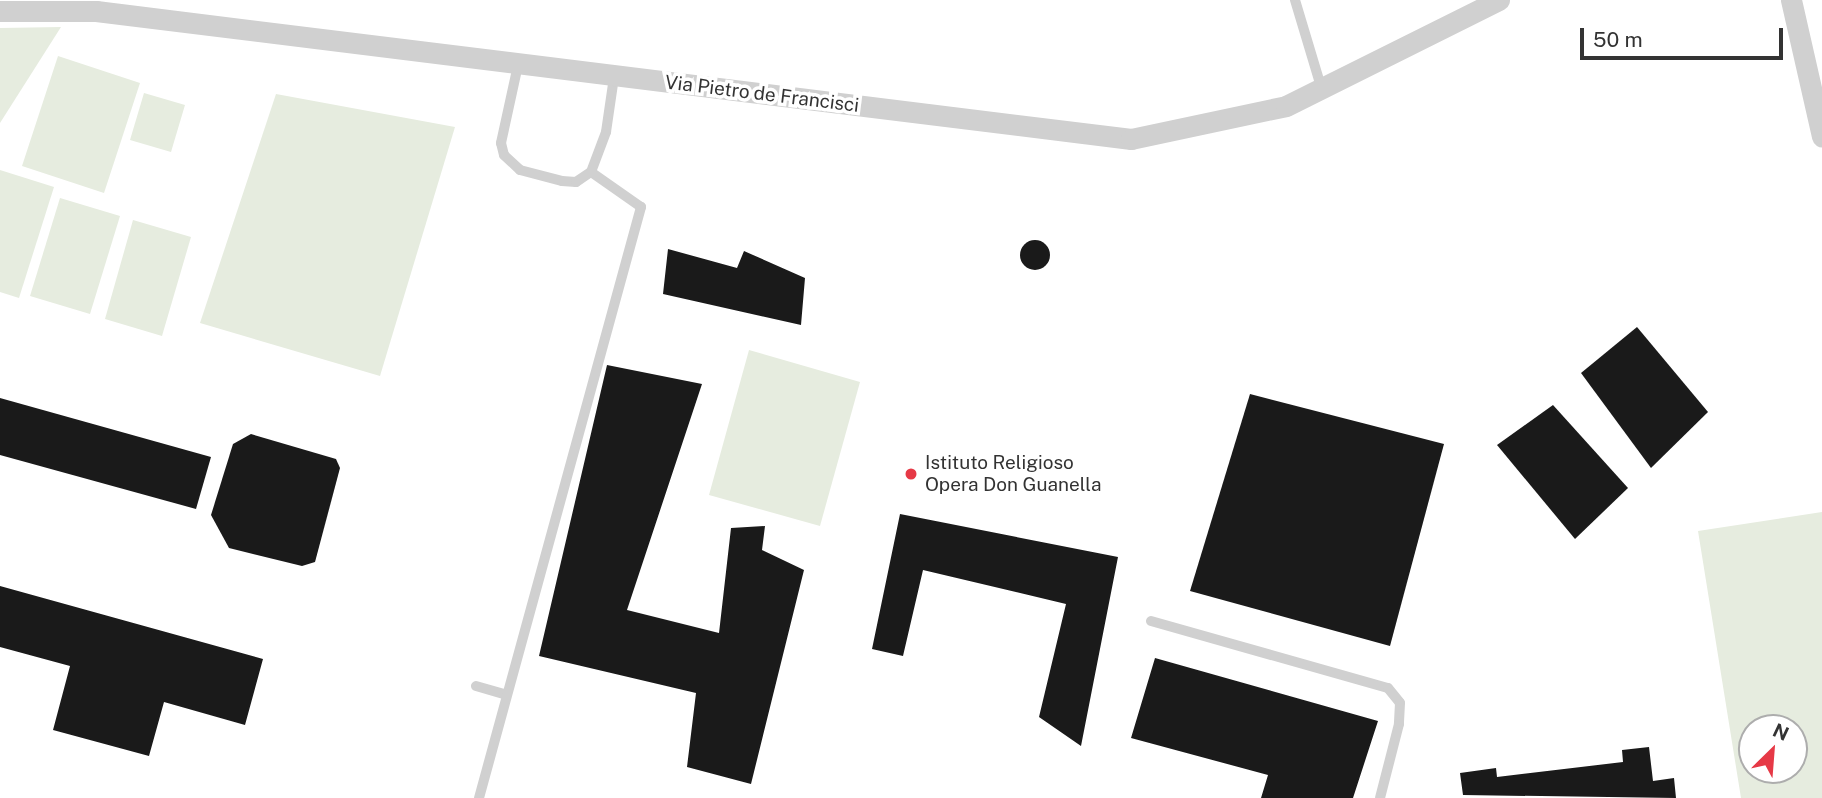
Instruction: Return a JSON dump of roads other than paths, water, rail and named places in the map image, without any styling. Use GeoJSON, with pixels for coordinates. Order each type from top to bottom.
{"type":"FeatureCollection","features":[{"type":"Feature","properties":{"kind":"street","name":"Via Pietro de Francisci"},"geometry":{"type":"LineString","coordinates":[[0,11],[96,11],[1130,139],[1275,109],[1322,90],[1499,0]]}},
{"type":"Feature","properties":{"kind":"street"},"geometry":{"type":"LineString","coordinates":[[1791,0],[1819,107],[1822,137]]}},
{"type":"Feature","properties":{"kind":"lane"},"geometry":{"type":"LineString","coordinates":[[1295,0],[1322,90]]}},
{"type":"Feature","properties":{"kind":"lane"},"geometry":{"type":"LineString","coordinates":[[518,65],[501,143],[504,155],[520,170],[562,181],[576,182],[592,172],[606,132],[614,77]]}},
{"type":"Feature","properties":{"kind":"lane"},"geometry":{"type":"LineString","coordinates":[[479,798],[640,207],[592,172]]}},
{"type":"Feature","properties":{"kind":"lane"},"geometry":{"type":"LineString","coordinates":[[1151,621],[1388,688],[1400,702],[1399,724],[1380,798]]}},
{"type":"Feature","properties":{"kind":"lane"},"geometry":{"type":"LineString","coordinates":[[476,686],[507,695]]}},
{"type":"Feature","properties":{"kind":"place","name":"Istituto Religioso Opera Don Guanella"},"geometry":{"type":"Point","coordinates":[911,474]}}]}
